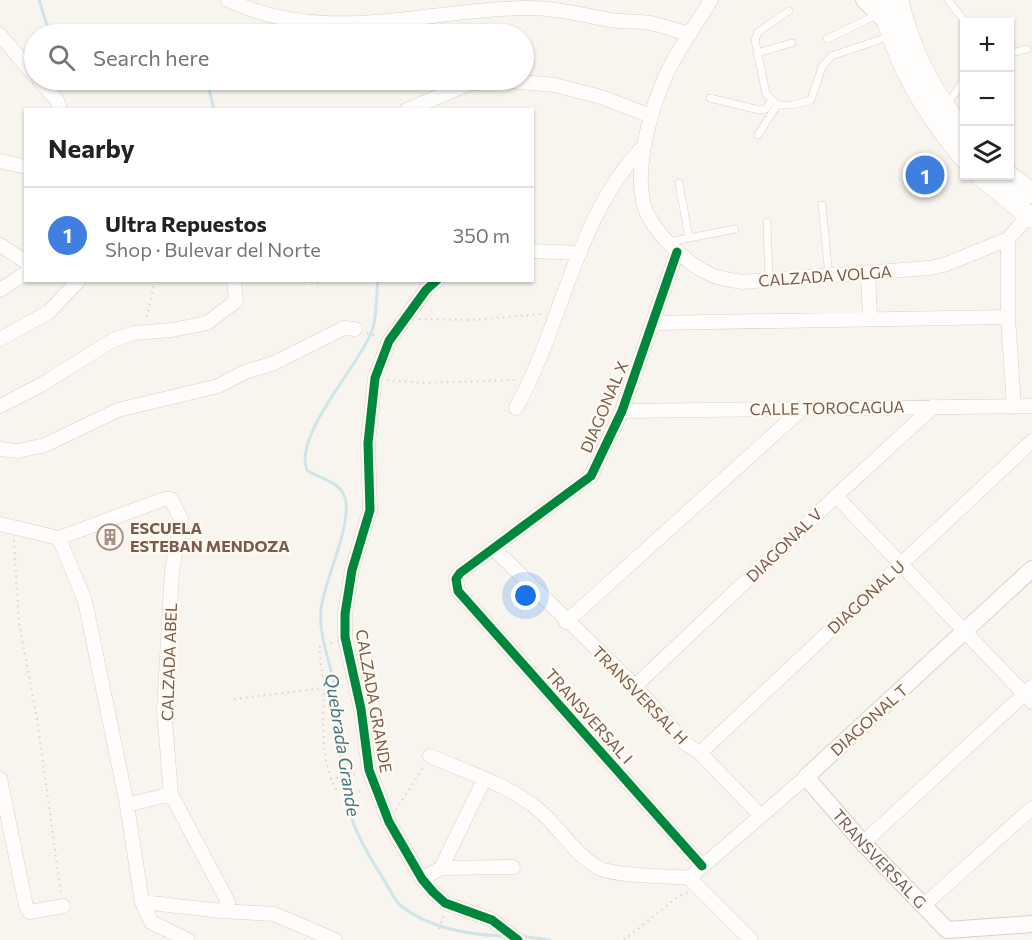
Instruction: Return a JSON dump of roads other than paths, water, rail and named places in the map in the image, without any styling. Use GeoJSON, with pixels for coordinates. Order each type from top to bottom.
{"type":"FeatureCollection","features":[{"type":"Feature","properties":{"kind":"main road"},"geometry":{"type":"LineString","coordinates":[[898,0],[911,46],[944,108],[960,127]]}},
{"type":"Feature","properties":{"kind":"main road"},"geometry":{"type":"LineString","coordinates":[[884,18],[912,84],[934,122],[960,153]]}},
{"type":"Feature","properties":{"kind":"main road"},"geometry":{"type":"LineString","coordinates":[[986,180],[1030,217]]}},
{"type":"Feature","properties":{"kind":"main road"},"geometry":{"type":"LineString","coordinates":[[1014,180],[1032,193]]}},
{"type":"Feature","properties":{"kind":"street"},"geometry":{"type":"LineString","coordinates":[[228,0],[252,12],[313,24],[372,23],[525,8],[648,23],[690,34]]}},
{"type":"Feature","properties":{"kind":"street","name":"CALZADA VOLGA"},"geometry":{"type":"LineString","coordinates":[[711,0],[666,75],[651,116],[641,182],[643,201],[649,218],[672,247],[713,276],[741,282],[769,282],[944,265],[1008,239],[1030,217]]}},
{"type":"Feature","properties":{"kind":"street"},"geometry":{"type":"LineString","coordinates":[[864,0],[884,18]]}},
{"type":"Feature","properties":{"kind":"street"},"geometry":{"type":"LineString","coordinates":[[0,35],[24,63]]}},
{"type":"Feature","properties":{"kind":"street"},"geometry":{"type":"LineString","coordinates":[[534,83],[555,85],[601,97],[651,116]]}},
{"type":"Feature","properties":{"kind":"street"},"geometry":{"type":"LineString","coordinates":[[48,90],[57,100],[59,108]]}},
{"type":"Feature","properties":{"kind":"street"},"geometry":{"type":"LineString","coordinates":[[412,108],[454,90]]}},
{"type":"Feature","properties":{"kind":"street"},"geometry":{"type":"LineString","coordinates":[[516,408],[530,383],[580,253],[615,178],[645,146]]}},
{"type":"Feature","properties":{"kind":"street"},"geometry":{"type":"LineString","coordinates":[[0,161],[24,167]]}},
{"type":"Feature","properties":{"kind":"street"},"geometry":{"type":"LineString","coordinates":[[1008,239],[1008,317],[1014,407]]}},
{"type":"Feature","properties":{"kind":"street"},"geometry":{"type":"LineString","coordinates":[[0,245],[24,261]]}},
{"type":"Feature","properties":{"kind":"street","name":"DIAGONAL X"},"geometry":{"type":"LineString","coordinates":[[456,585],[460,573],[591,476],[622,411],[653,323],[672,247]]}},
{"type":"Feature","properties":{"kind":"street"},"geometry":{"type":"LineString","coordinates":[[534,251],[580,253]]}},
{"type":"Feature","properties":{"kind":"street"},"geometry":{"type":"LineString","coordinates":[[868,273],[870,319]]}},
{"type":"Feature","properties":{"kind":"street"},"geometry":{"type":"LineString","coordinates":[[0,290],[24,274]]}},
{"type":"Feature","properties":{"kind":"street"},"geometry":{"type":"LineString","coordinates":[[0,339],[49,312],[77,282]]}},
{"type":"Feature","properties":{"kind":"street"},"geometry":{"type":"LineString","coordinates":[[0,406],[41,386],[113,340],[134,333],[172,330],[207,323],[236,301],[234,282]]}},
{"type":"Feature","properties":{"kind":"street","name":"CALZADA GRANDE"},"geometry":{"type":"LineString","coordinates":[[435,282],[426,290],[389,341],[375,378],[368,442],[370,510],[352,570],[345,614],[345,637],[361,709],[369,771],[389,822],[422,879],[445,903],[492,920],[518,940]]}},
{"type":"Feature","properties":{"kind":"street"},"geometry":{"type":"LineString","coordinates":[[653,323],[1008,317]]}},
{"type":"Feature","properties":{"kind":"street"},"geometry":{"type":"LineString","coordinates":[[0,450],[18,451],[45,445],[117,410],[218,386],[245,372],[274,363],[344,328],[355,329]]}},
{"type":"Feature","properties":{"kind":"street","name":"DIAGONAL V"},"geometry":{"type":"LineString","coordinates":[[635,686],[934,406]]}},
{"type":"Feature","properties":{"kind":"street","name":"CALLE TOROCAGUA"},"geometry":{"type":"LineString","coordinates":[[622,411],[1032,406]]}},
{"type":"Feature","properties":{"kind":"street"},"geometry":{"type":"LineString","coordinates":[[566,622],[802,409]]}},
{"type":"Feature","properties":{"kind":"street","name":"DIAGONAL U"},"geometry":{"type":"LineString","coordinates":[[700,753],[1032,441]]}},
{"type":"Feature","properties":{"kind":"street"},"geometry":{"type":"LineString","coordinates":[[836,496],[1030,694],[863,843]]}},
{"type":"Feature","properties":{"kind":"street","name":"CALZADA ABEL"},"geometry":{"type":"LineString","coordinates":[[59,538],[137,507],[171,499],[181,519],[172,571],[170,640],[164,710],[171,794],[223,890],[228,902],[221,910]]}},
{"type":"Feature","properties":{"kind":"street"},"geometry":{"type":"LineString","coordinates":[[6,525],[59,538],[85,600],[127,805],[142,902],[151,922],[188,940]]}},
{"type":"Feature","properties":{"kind":"street","name":"TRANSVERSAL H"},"geometry":{"type":"LineString","coordinates":[[493,548],[566,622],[635,686],[685,743],[700,753],[761,816]]}},
{"type":"Feature","properties":{"kind":"street","name":"DIAGONAL T"},"geometry":{"type":"LineString","coordinates":[[694,883],[702,866],[806,777],[1032,569]]}},
{"type":"Feature","properties":{"kind":"street","name":"TRANSVERSAL I"},"geometry":{"type":"LineString","coordinates":[[456,585],[458,591],[702,866]]}},
{"type":"Feature","properties":{"kind":"street"},"geometry":{"type":"LineString","coordinates":[[430,756],[519,796],[539,810],[583,856],[600,869],[694,883],[751,940]]}},
{"type":"Feature","properties":{"kind":"street","name":"TRANSVERSAL G"},"geometry":{"type":"LineString","coordinates":[[806,777],[863,843],[951,935]]}},
{"type":"Feature","properties":{"kind":"street"},"geometry":{"type":"LineString","coordinates":[[0,779],[26,906],[30,912],[63,906]]}},
{"type":"Feature","properties":{"kind":"street"},"geometry":{"type":"LineString","coordinates":[[441,868],[484,780]]}},
{"type":"Feature","properties":{"kind":"street"},"geometry":{"type":"LineString","coordinates":[[127,805],[171,794]]}},
{"type":"Feature","properties":{"kind":"street"},"geometry":{"type":"LineString","coordinates":[[924,905],[1032,808]]}},
{"type":"Feature","properties":{"kind":"street"},"geometry":{"type":"LineString","coordinates":[[422,879],[441,868],[513,867]]}},
{"type":"Feature","properties":{"kind":"street"},"geometry":{"type":"LineString","coordinates":[[142,902],[274,914],[335,940]]}},
{"type":"Feature","properties":{"kind":"street"},"geometry":{"type":"LineString","coordinates":[[951,935],[1032,924]]}},
{"type":"Feature","properties":{"kind":"lane"},"geometry":{"type":"LineString","coordinates":[[948,0],[962,18]]}},
{"type":"Feature","properties":{"kind":"lane"},"geometry":{"type":"LineString","coordinates":[[789,11],[758,32],[755,40],[766,94],[774,103],[792,105],[811,100],[822,67],[831,56],[884,18]]}},
{"type":"Feature","properties":{"kind":"lane"},"geometry":{"type":"LineString","coordinates":[[826,39],[884,18]]}},
{"type":"Feature","properties":{"kind":"lane"},"geometry":{"type":"LineString","coordinates":[[757,53],[792,43]]}},
{"type":"Feature","properties":{"kind":"lane"},"geometry":{"type":"LineString","coordinates":[[1014,52],[1027,48]]}},
{"type":"Feature","properties":{"kind":"lane"},"geometry":{"type":"LineString","coordinates":[[944,108],[960,86]]}},
{"type":"Feature","properties":{"kind":"lane"},"geometry":{"type":"LineString","coordinates":[[710,98],[759,110],[766,109],[774,103]]}},
{"type":"Feature","properties":{"kind":"lane"},"geometry":{"type":"LineString","coordinates":[[758,135],[774,103]]}},
{"type":"Feature","properties":{"kind":"lane"},"geometry":{"type":"LineString","coordinates":[[679,183],[689,238]]}},
{"type":"Feature","properties":{"kind":"lane"},"geometry":{"type":"LineString","coordinates":[[822,206],[829,276]]}},
{"type":"Feature","properties":{"kind":"lane"},"geometry":{"type":"LineString","coordinates":[[768,222],[769,282]]}},
{"type":"Feature","properties":{"kind":"lane"},"geometry":{"type":"LineString","coordinates":[[672,247],[689,238],[735,228]]}},
{"type":"Feature","properties":{"kind":"waterway","name":"Quebrada Grande"},"geometry":{"type":"LineString","coordinates":[[39,0],[47,24]]}},
{"type":"Feature","properties":{"kind":"waterway","name":"Quebrada Grande"},"geometry":{"type":"LineString","coordinates":[[209,90],[214,108]]}},
{"type":"Feature","properties":{"kind":"waterway","name":"Quebrada Grande"},"geometry":{"type":"LineString","coordinates":[[378,282],[376,313],[372,331],[318,420],[309,438],[305,455],[307,470],[337,486],[344,495],[346,506],[342,534],[321,609],[322,631],[338,707],[343,783],[355,828],[369,856],[401,906],[424,920],[450,929],[505,936]]}},
{"type":"Feature","properties":{"kind":"waterway","name":"Quebrada Grande"},"geometry":{"type":"LineString","coordinates":[[520,936],[550,940]]}},
{"type":"Feature","properties":{"kind":"place","name":"Ultra Repuestos"},"geometry":{"type":"Point","coordinates":[925,175]}},
{"type":"Feature","properties":{"kind":"place","name":"ESCUELA ESTEBAN MENDOZA"},"geometry":{"type":"Point","coordinates":[110,537]}}]}
